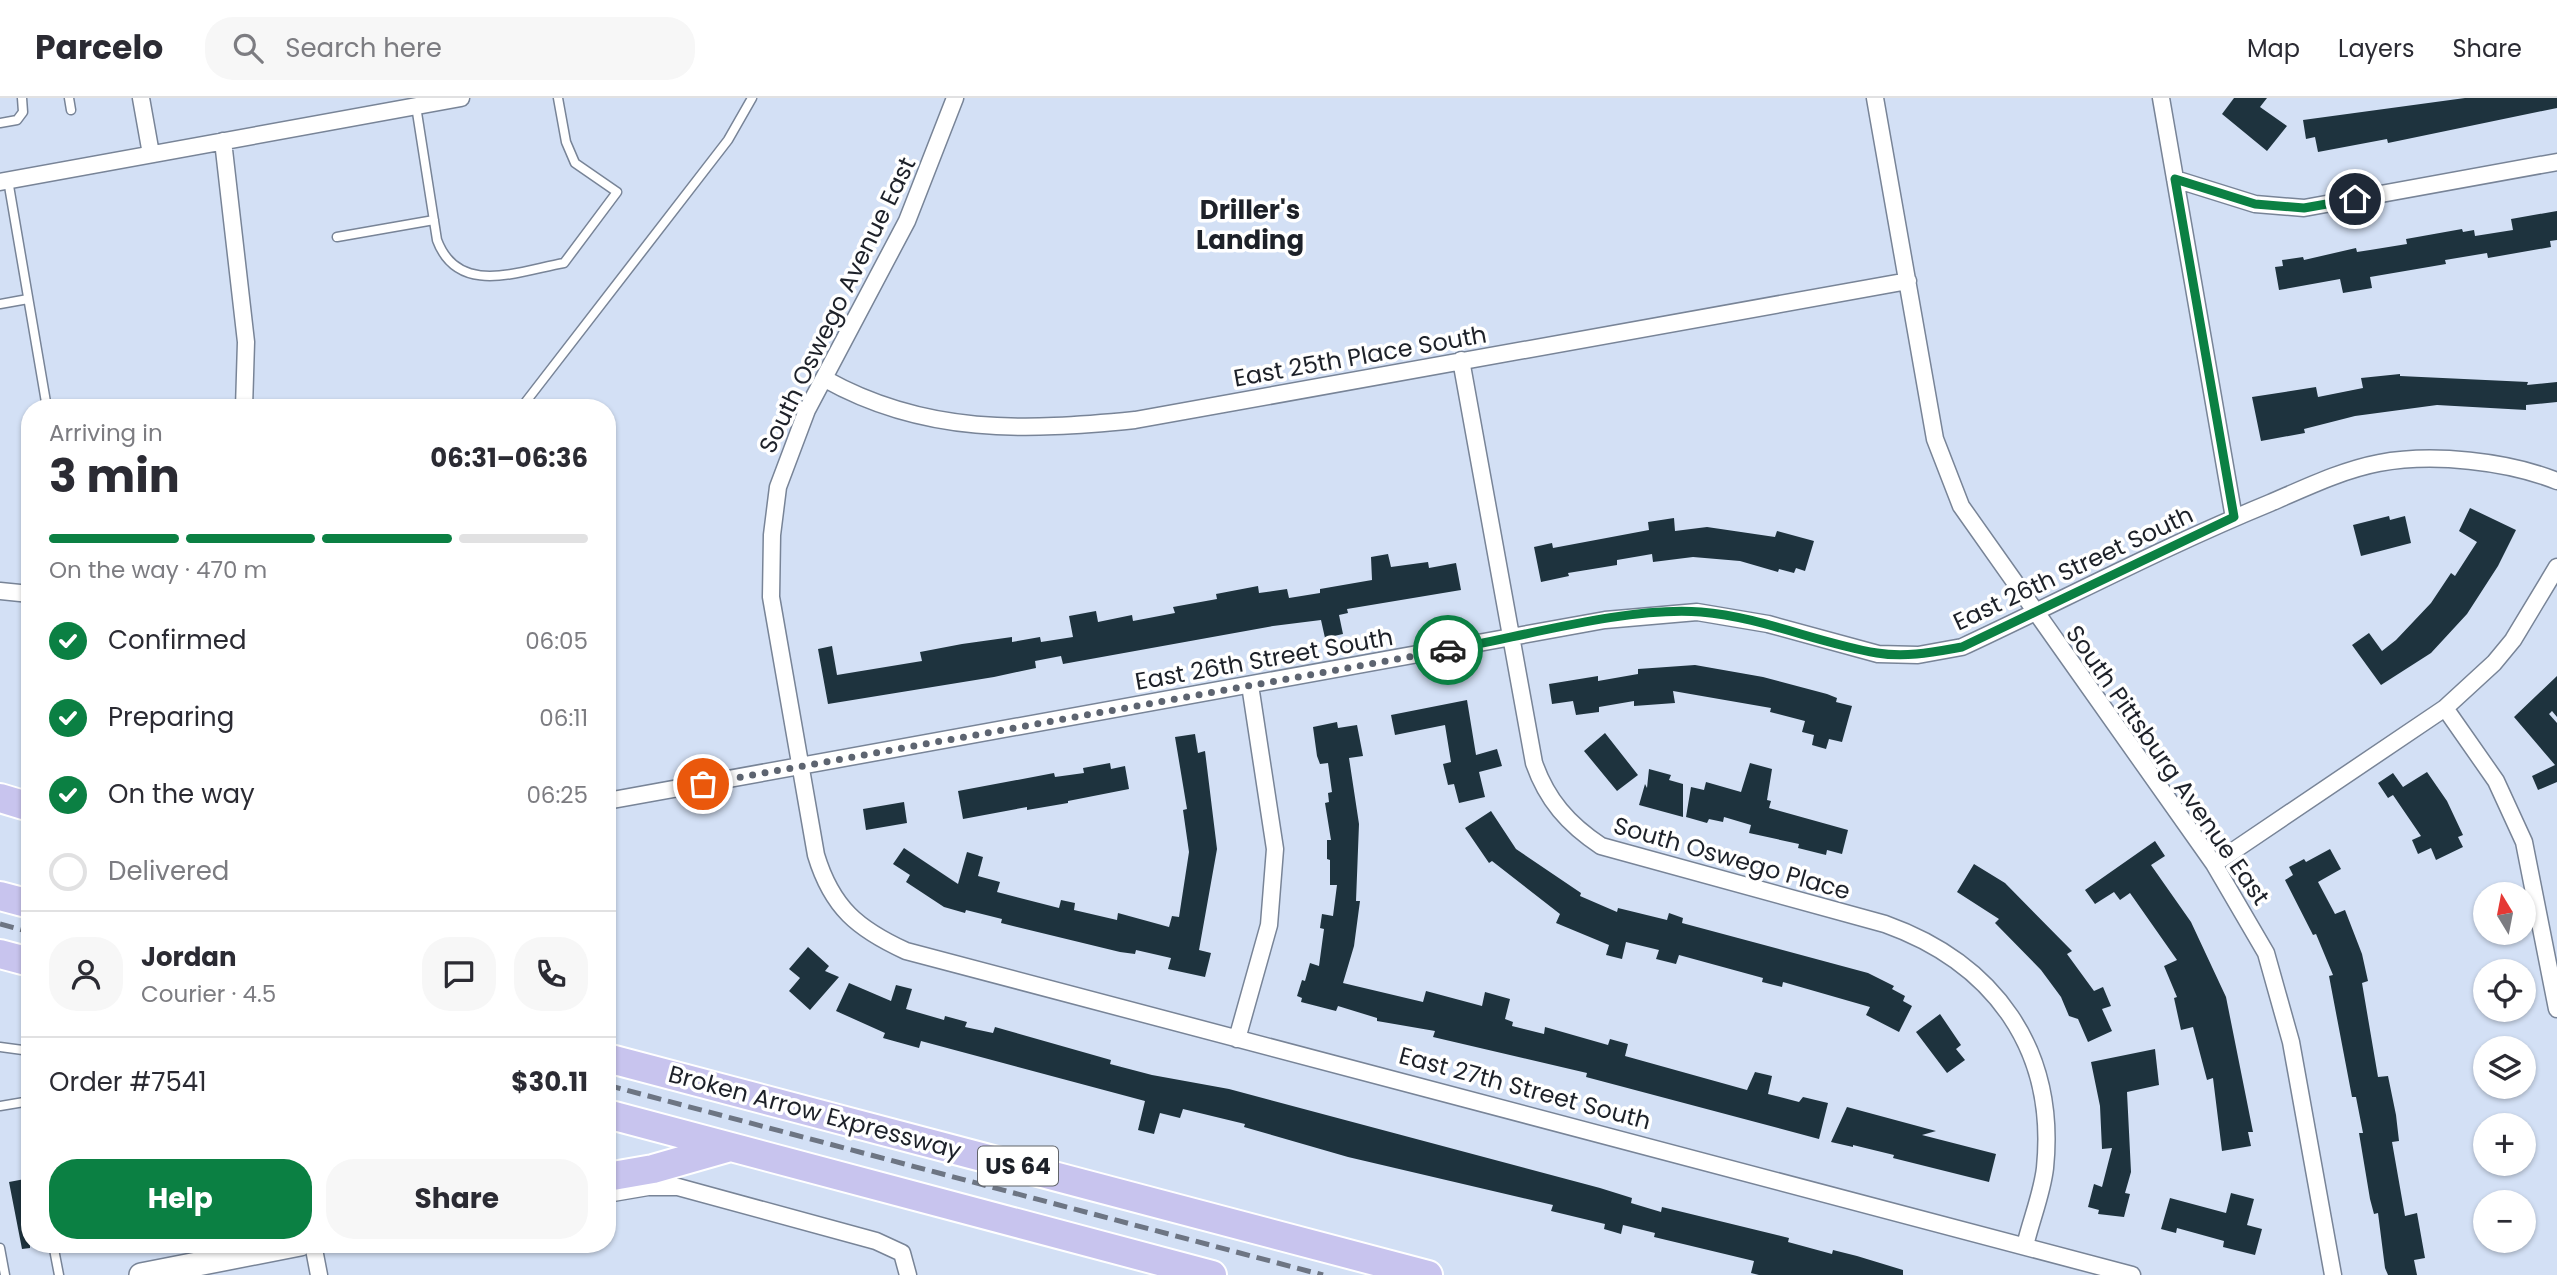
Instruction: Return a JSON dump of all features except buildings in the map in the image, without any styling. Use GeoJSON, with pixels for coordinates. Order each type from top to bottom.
{"type":"FeatureCollection","features":[{"type":"Feature","properties":{"kind":"highway"},"geometry":{"type":"LineString","coordinates":[[0,799],[21,805]]}},
{"type":"Feature","properties":{"kind":"highway"},"geometry":{"type":"LineString","coordinates":[[0,896],[21,902]]}},
{"type":"Feature","properties":{"kind":"highway"},"geometry":{"type":"LineString","coordinates":[[0,954],[21,960]]}},
{"type":"Feature","properties":{"kind":"highway","name":"Broken Arrow Expressway"},"geometry":{"type":"LineString","coordinates":[[616,1060],[1428,1275]]}},
{"type":"Feature","properties":{"kind":"highway","name":"US 64"},"geometry":{"type":"LineString","coordinates":[[616,1116],[1212,1275]]}},
{"type":"Feature","properties":{"kind":"highway"},"geometry":{"type":"LineString","coordinates":[[616,1175],[653,1169],[732,1147]]}},
{"type":"Feature","properties":{"kind":"street"},"geometry":{"type":"LineString","coordinates":[[141,98],[151,154]]}},
{"type":"Feature","properties":{"kind":"street"},"geometry":{"type":"LineString","coordinates":[[4,181],[409,104],[461,98]]}},
{"type":"Feature","properties":{"kind":"street","name":"South Oswego Avenue East"},"geometry":{"type":"LineString","coordinates":[[906,951],[862,928],[847,915],[823,879],[800,766],[771,597],[772,534],[778,487],[788,455],[807,410],[907,221],[955,98]]}},
{"type":"Feature","properties":{"kind":"street","name":"South Pittsburg Avenue East"},"geometry":{"type":"LineString","coordinates":[[1875,98],[1930,414],[1944,466],[1961,506],[2214,863],[2248,918],[2274,977],[2291,1042],[2333,1275]]}},
{"type":"Feature","properties":{"kind":"street"},"geometry":{"type":"LineString","coordinates":[[2161,98],[2234,517]]}},
{"type":"Feature","properties":{"kind":"street"},"geometry":{"type":"LineString","coordinates":[[223,141],[246,342],[244,399]]}},
{"type":"Feature","properties":{"kind":"street"},"geometry":{"type":"LineString","coordinates":[[2175,179],[2255,204],[2304,208],[2557,162]]}},
{"type":"Feature","properties":{"kind":"street","name":"East 25th Place South"},"geometry":{"type":"LineString","coordinates":[[825,379],[879,405],[934,420],[1001,429],[1135,421],[1908,281]]}},
{"type":"Feature","properties":{"kind":"street","name":"South Oswego Place"},"geometry":{"type":"LineString","coordinates":[[1461,360],[1534,763],[1541,784],[1570,824],[1601,846],[1628,856],[1916,935],[1956,957],[1982,979],[2008,1012],[2024,1040],[2036,1069],[2043,1100],[2047,1135],[2044,1171],[2025,1246]]}},
{"type":"Feature","properties":{"kind":"street","name":"East 26th Street South"},"geometry":{"type":"LineString","coordinates":[[616,799],[1605,620],[1697,612],[1768,624],[1878,654],[1918,655],[1962,647],[2234,517],[2325,480],[2379,463],[2416,460],[2498,464],[2557,481]]}},
{"type":"Feature","properties":{"kind":"street"},"geometry":{"type":"LineString","coordinates":[[2214,863],[2445,708],[2494,663],[2513,640],[2557,567]]}},
{"type":"Feature","properties":{"kind":"street"},"geometry":{"type":"LineString","coordinates":[[0,590],[21,593]]}},
{"type":"Feature","properties":{"kind":"street"},"geometry":{"type":"LineString","coordinates":[[1237,1039],[1269,925],[1275,849],[1250,685]]}},
{"type":"Feature","properties":{"kind":"street"},"geometry":{"type":"LineString","coordinates":[[2445,708],[2496,781],[2524,842],[2557,1009]]}},
{"type":"Feature","properties":{"kind":"street","name":"East 27th Street South"},"geometry":{"type":"LineString","coordinates":[[906,951],[2132,1275]]}},
{"type":"Feature","properties":{"kind":"street"},"geometry":{"type":"LineString","coordinates":[[616,1192],[648,1186],[678,1187],[876,1241],[902,1253],[908,1275]]}},
{"type":"Feature","properties":{"kind":"street"},"geometry":{"type":"LineString","coordinates":[[141,1275],[254,1253]]}},
{"type":"Feature","properties":{"kind":"street"},"geometry":{"type":"LineString","coordinates":[[315,1253],[319,1275]]}},
{"type":"Feature","properties":{"kind":"lane"},"geometry":{"type":"LineString","coordinates":[[0,123],[17,120],[23,112],[22,98]]}},
{"type":"Feature","properties":{"kind":"lane"},"geometry":{"type":"LineString","coordinates":[[69,98],[71,110]]}},
{"type":"Feature","properties":{"kind":"lane"},"geometry":{"type":"LineString","coordinates":[[409,104],[443,256],[455,267],[474,276],[494,276],[564,263],[617,191],[575,163],[566,142],[558,98]]}},
{"type":"Feature","properties":{"kind":"lane"},"geometry":{"type":"LineString","coordinates":[[528,399],[728,140],[752,98]]}},
{"type":"Feature","properties":{"kind":"lane"},"geometry":{"type":"LineString","coordinates":[[4,181],[45,399]]}},
{"type":"Feature","properties":{"kind":"lane"},"geometry":{"type":"LineString","coordinates":[[337,237],[434,220]]}},
{"type":"Feature","properties":{"kind":"lane"},"geometry":{"type":"LineString","coordinates":[[0,304],[28,299]]}},
{"type":"Feature","properties":{"kind":"lane"},"geometry":{"type":"LineString","coordinates":[[0,1047],[21,1050]]}},
{"type":"Feature","properties":{"kind":"lane"},"geometry":{"type":"LineString","coordinates":[[0,1106],[21,1102]]}},
{"type":"Feature","properties":{"kind":"lane"},"geometry":{"type":"LineString","coordinates":[[0,1248],[5,1275]]}},
{"type":"Feature","properties":{"kind":"lane"},"geometry":{"type":"LineString","coordinates":[[55,1253],[59,1275]]}},
{"type":"Feature","properties":{"kind":"railway"},"geometry":{"type":"LineString","coordinates":[[0,924],[21,930]]}},
{"type":"Feature","properties":{"kind":"railway"},"geometry":{"type":"LineString","coordinates":[[616,1087],[1323,1275]]}},
{"type":"Feature","properties":{"kind":"way so far"},"geometry":{"type":"LineString","coordinates":[[703,784],[1448,650]]}},
{"type":"Feature","properties":{"kind":"district","name":"Driller's Landing"},"geometry":{"type":"Point","coordinates":[1250,225]}},
{"type":"Feature","properties":{"kind":"route"},"geometry":{"type":"LineString","coordinates":[[1448,650],[1605,620],[1660,613],[1697,612],[1728,615],[1768,624],[1878,654],[1918,655],[1962,647],[2234,517],[2175,179],[2255,204],[2304,208],[2355,199]]}}]}
